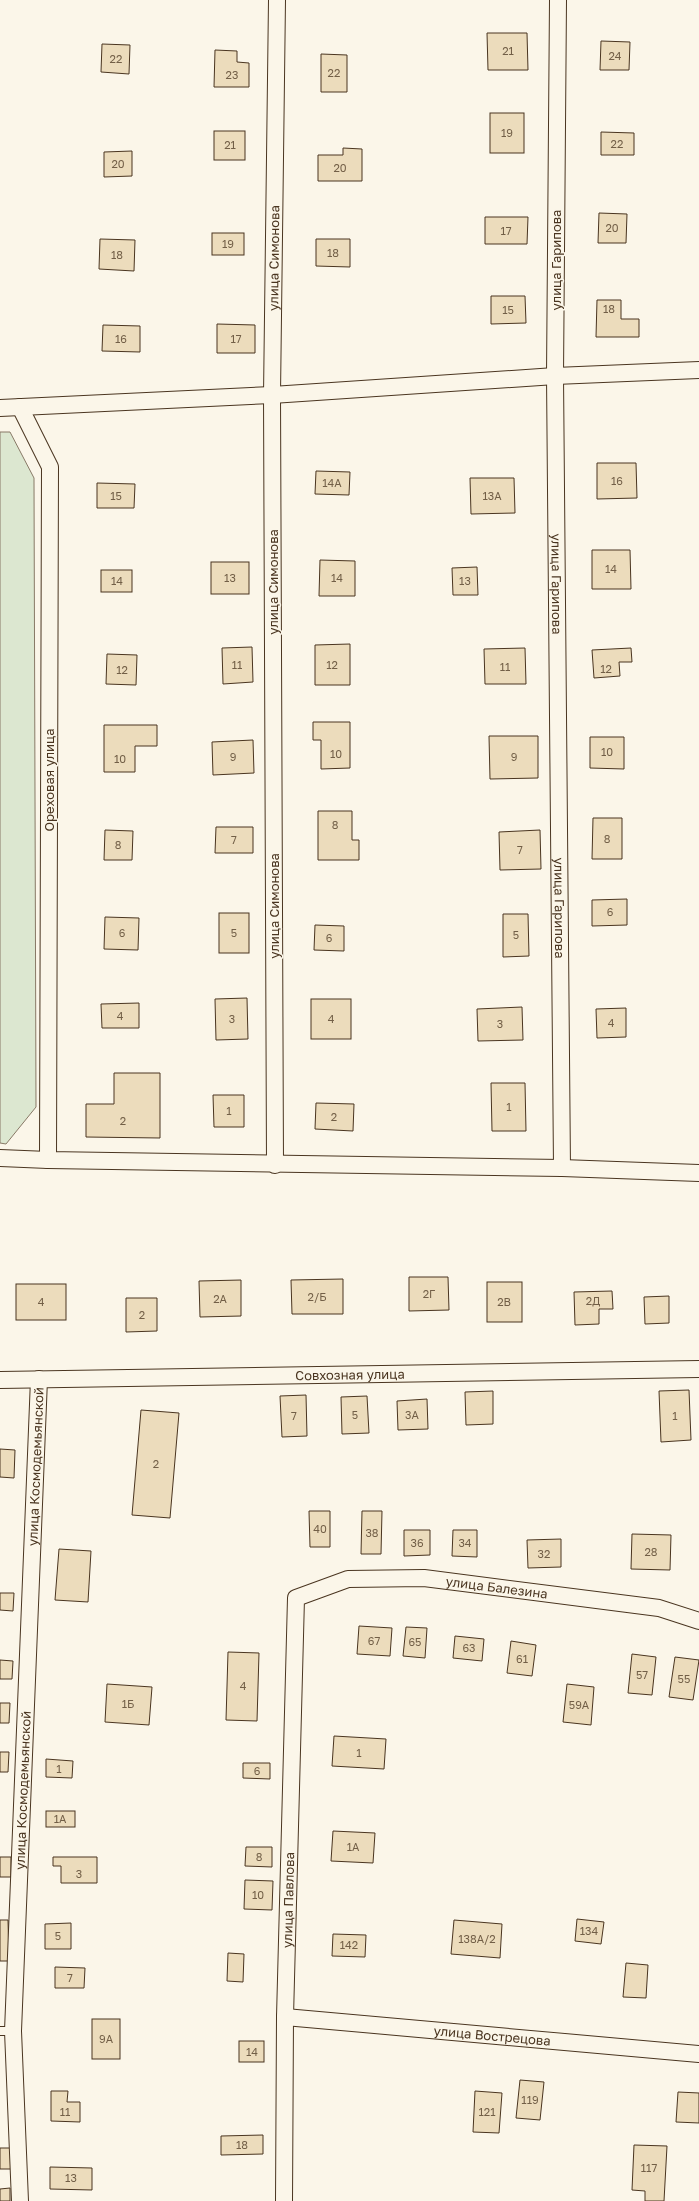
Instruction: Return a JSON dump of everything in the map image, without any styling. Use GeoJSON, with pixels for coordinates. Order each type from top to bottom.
{"type":"FeatureCollection","features":[{"type":"Feature","properties":{"kind":"street","name":"улица Симонова"},"geometry":{"type":"LineString","coordinates":[[275,1165],[272,395],[277,0]]}},
{"type":"Feature","properties":{"kind":"street","name":"улица Гарипова"},"geometry":{"type":"LineString","coordinates":[[558,0],[555,376],[562,1168]]}},
{"type":"Feature","properties":{"kind":"street"},"geometry":{"type":"LineString","coordinates":[[0,408],[272,395],[555,376],[699,370]]}},
{"type":"Feature","properties":{"kind":"street","name":"Ореховая улица"},"geometry":{"type":"LineString","coordinates":[[20,407],[50,467],[48,1160]]}},
{"type":"Feature","properties":{"kind":"street"},"geometry":{"type":"LineString","coordinates":[[0,1158],[275,1165],[562,1168],[699,1172]]}},
{"type":"Feature","properties":{"kind":"street","name":"Совхозная улица"},"geometry":{"type":"LineString","coordinates":[[0,1380],[699,1369]]}},
{"type":"Feature","properties":{"kind":"street","name":"улица Космодемьянской"},"geometry":{"type":"LineString","coordinates":[[20,2201],[6,2031],[39,1379]]}},
{"type":"Feature","properties":{"kind":"street","name":"улица Балезина"},"geometry":{"type":"LineString","coordinates":[[296,1598],[348,1579],[424,1578],[659,1608],[699,1621]]}},
{"type":"Feature","properties":{"kind":"street","name":"улица Павлова"},"geometry":{"type":"LineString","coordinates":[[284,2201],[285,2017],[296,1598]]}},
{"type":"Feature","properties":{"kind":"street","name":"улица Вострецова"},"geometry":{"type":"LineString","coordinates":[[285,2017],[699,2054]]}},
{"type":"Feature","properties":{"kind":"green space"},"geometry":{"type":"Polygon","coordinates":[[[0,432],[10,432],[34,478],[36,1107],[6,1144],[0,1143],[0,432]]]}},
{"type":"Feature","properties":{"kind":"building"},"geometry":{"type":"Polygon","coordinates":[[[487,33],[527,33],[528,70],[488,70],[487,33]]]}},
{"type":"Feature","properties":{"kind":"building"},"geometry":{"type":"Polygon","coordinates":[[[601,41],[630,42],[629,70],[600,70],[601,41]]]}},
{"type":"Feature","properties":{"kind":"building"},"geometry":{"type":"Polygon","coordinates":[[[102,44],[130,45],[129,74],[101,72],[102,44]]]}},
{"type":"Feature","properties":{"kind":"building"},"geometry":{"type":"Polygon","coordinates":[[[215,50],[237,51],[237,62],[249,63],[249,87],[214,87],[215,50]]]}},
{"type":"Feature","properties":{"kind":"building"},"geometry":{"type":"Polygon","coordinates":[[[321,54],[347,55],[347,92],[321,92],[321,54]]]}},
{"type":"Feature","properties":{"kind":"building"},"geometry":{"type":"Polygon","coordinates":[[[490,113],[524,113],[524,153],[490,153],[490,113]]]}},
{"type":"Feature","properties":{"kind":"building"},"geometry":{"type":"Polygon","coordinates":[[[214,131],[245,131],[245,160],[214,160],[214,131]]]}},
{"type":"Feature","properties":{"kind":"building"},"geometry":{"type":"Polygon","coordinates":[[[601,132],[634,133],[634,155],[601,155],[601,132]]]}},
{"type":"Feature","properties":{"kind":"building"},"geometry":{"type":"Polygon","coordinates":[[[343,148],[362,149],[362,181],[318,181],[318,155],[343,155],[343,148]]]}},
{"type":"Feature","properties":{"kind":"building"},"geometry":{"type":"Polygon","coordinates":[[[132,151],[132,176],[104,177],[104,152],[132,151]]]}},
{"type":"Feature","properties":{"kind":"building"},"geometry":{"type":"Polygon","coordinates":[[[599,213],[627,214],[626,243],[598,243],[599,213]]]}},
{"type":"Feature","properties":{"kind":"building"},"geometry":{"type":"Polygon","coordinates":[[[485,217],[528,217],[527,244],[485,244],[485,217]]]}},
{"type":"Feature","properties":{"kind":"building"},"geometry":{"type":"Polygon","coordinates":[[[212,233],[244,233],[244,255],[212,255],[212,233]]]}},
{"type":"Feature","properties":{"kind":"building"},"geometry":{"type":"Polygon","coordinates":[[[100,239],[135,240],[134,271],[99,269],[100,239]]]}},
{"type":"Feature","properties":{"kind":"building"},"geometry":{"type":"Polygon","coordinates":[[[316,239],[350,239],[350,267],[316,266],[316,239]]]}},
{"type":"Feature","properties":{"kind":"building"},"geometry":{"type":"Polygon","coordinates":[[[491,296],[525,296],[526,323],[491,324],[491,296]]]}},
{"type":"Feature","properties":{"kind":"building"},"geometry":{"type":"Polygon","coordinates":[[[597,300],[621,300],[621,319],[639,319],[639,337],[596,337],[597,300]]]}},
{"type":"Feature","properties":{"kind":"building"},"geometry":{"type":"Polygon","coordinates":[[[217,324],[255,325],[255,353],[217,353],[217,324]]]}},
{"type":"Feature","properties":{"kind":"building"},"geometry":{"type":"Polygon","coordinates":[[[103,325],[140,326],[140,352],[102,351],[103,325]]]}},
{"type":"Feature","properties":{"kind":"building"},"geometry":{"type":"Polygon","coordinates":[[[597,463],[636,463],[637,498],[597,499],[597,463]]]}},
{"type":"Feature","properties":{"kind":"building"},"geometry":{"type":"Polygon","coordinates":[[[316,471],[350,472],[349,495],[315,494],[316,471]]]}},
{"type":"Feature","properties":{"kind":"building"},"geometry":{"type":"Polygon","coordinates":[[[470,478],[514,478],[515,513],[471,514],[470,478]]]}},
{"type":"Feature","properties":{"kind":"building"},"geometry":{"type":"Polygon","coordinates":[[[97,483],[135,484],[134,508],[97,508],[97,483]]]}},
{"type":"Feature","properties":{"kind":"building"},"geometry":{"type":"Polygon","coordinates":[[[592,550],[630,550],[631,589],[592,589],[592,550]]]}},
{"type":"Feature","properties":{"kind":"building"},"geometry":{"type":"Polygon","coordinates":[[[320,560],[355,561],[355,596],[319,596],[320,560]]]}},
{"type":"Feature","properties":{"kind":"building"},"geometry":{"type":"Polygon","coordinates":[[[211,562],[249,562],[249,594],[211,594],[211,562]]]}},
{"type":"Feature","properties":{"kind":"building"},"geometry":{"type":"Polygon","coordinates":[[[477,567],[478,595],[453,595],[452,568],[477,567]]]}},
{"type":"Feature","properties":{"kind":"building"},"geometry":{"type":"Polygon","coordinates":[[[101,570],[132,570],[132,592],[101,592],[101,570]]]}},
{"type":"Feature","properties":{"kind":"building"},"geometry":{"type":"Polygon","coordinates":[[[350,644],[350,685],[315,685],[315,645],[350,644]]]}},
{"type":"Feature","properties":{"kind":"building"},"geometry":{"type":"Polygon","coordinates":[[[252,647],[253,682],[223,684],[222,648],[252,647]]]}},
{"type":"Feature","properties":{"kind":"building"},"geometry":{"type":"Polygon","coordinates":[[[525,648],[526,684],[485,684],[484,649],[525,648]]]}},
{"type":"Feature","properties":{"kind":"building"},"geometry":{"type":"Polygon","coordinates":[[[631,648],[632,662],[619,662],[620,676],[594,678],[592,650],[631,648]]]}},
{"type":"Feature","properties":{"kind":"building"},"geometry":{"type":"Polygon","coordinates":[[[107,654],[137,655],[136,685],[106,684],[107,654]]]}},
{"type":"Feature","properties":{"kind":"building"},"geometry":{"type":"Polygon","coordinates":[[[313,722],[350,722],[350,768],[321,769],[321,740],[313,740],[313,722]]]}},
{"type":"Feature","properties":{"kind":"building"},"geometry":{"type":"Polygon","coordinates":[[[104,725],[157,725],[157,746],[135,746],[135,772],[104,772],[104,725]]]}},
{"type":"Feature","properties":{"kind":"building"},"geometry":{"type":"Polygon","coordinates":[[[489,736],[538,736],[538,778],[490,779],[489,736]]]}},
{"type":"Feature","properties":{"kind":"building"},"geometry":{"type":"Polygon","coordinates":[[[590,737],[624,737],[624,769],[590,768],[590,737]]]}},
{"type":"Feature","properties":{"kind":"building"},"geometry":{"type":"Polygon","coordinates":[[[253,740],[254,773],[213,775],[212,742],[253,740]]]}},
{"type":"Feature","properties":{"kind":"building"},"geometry":{"type":"Polygon","coordinates":[[[318,811],[352,811],[352,840],[359,840],[359,860],[318,860],[318,811]]]}},
{"type":"Feature","properties":{"kind":"building"},"geometry":{"type":"Polygon","coordinates":[[[593,818],[622,818],[622,859],[592,859],[593,818]]]}},
{"type":"Feature","properties":{"kind":"building"},"geometry":{"type":"Polygon","coordinates":[[[216,827],[253,827],[253,853],[215,853],[216,827]]]}},
{"type":"Feature","properties":{"kind":"building"},"geometry":{"type":"Polygon","coordinates":[[[105,830],[133,831],[132,860],[104,860],[105,830]]]}},
{"type":"Feature","properties":{"kind":"building"},"geometry":{"type":"Polygon","coordinates":[[[540,830],[541,869],[500,870],[499,832],[540,830]]]}},
{"type":"Feature","properties":{"kind":"building"},"geometry":{"type":"Polygon","coordinates":[[[627,899],[627,925],[592,926],[592,900],[627,899]]]}},
{"type":"Feature","properties":{"kind":"building"},"geometry":{"type":"Polygon","coordinates":[[[219,913],[249,913],[249,953],[219,953],[219,913]]]}},
{"type":"Feature","properties":{"kind":"building"},"geometry":{"type":"Polygon","coordinates":[[[503,914],[528,914],[529,956],[503,957],[503,914]]]}},
{"type":"Feature","properties":{"kind":"building"},"geometry":{"type":"Polygon","coordinates":[[[105,917],[139,918],[138,950],[104,949],[105,917]]]}},
{"type":"Feature","properties":{"kind":"building"},"geometry":{"type":"Polygon","coordinates":[[[315,925],[344,926],[344,951],[314,950],[315,925]]]}},
{"type":"Feature","properties":{"kind":"building"},"geometry":{"type":"Polygon","coordinates":[[[247,998],[248,1039],[216,1040],[215,999],[247,998]]]}},
{"type":"Feature","properties":{"kind":"building"},"geometry":{"type":"Polygon","coordinates":[[[311,999],[351,999],[351,1039],[311,1039],[311,999]]]}},
{"type":"Feature","properties":{"kind":"building"},"geometry":{"type":"Polygon","coordinates":[[[139,1003],[139,1028],[102,1028],[101,1004],[139,1003]]]}},
{"type":"Feature","properties":{"kind":"building"},"geometry":{"type":"Polygon","coordinates":[[[522,1007],[523,1040],[478,1041],[477,1009],[522,1007]]]}},
{"type":"Feature","properties":{"kind":"building"},"geometry":{"type":"Polygon","coordinates":[[[626,1008],[626,1037],[597,1038],[596,1009],[626,1008]]]}},
{"type":"Feature","properties":{"kind":"building"},"geometry":{"type":"Polygon","coordinates":[[[114,1073],[160,1073],[160,1138],[86,1137],[86,1104],[114,1104],[114,1073]]]}},
{"type":"Feature","properties":{"kind":"building"},"geometry":{"type":"Polygon","coordinates":[[[491,1083],[525,1083],[526,1131],[492,1131],[491,1083]]]}},
{"type":"Feature","properties":{"kind":"building"},"geometry":{"type":"Polygon","coordinates":[[[213,1095],[244,1095],[244,1127],[214,1127],[213,1095]]]}},
{"type":"Feature","properties":{"kind":"building"},"geometry":{"type":"Polygon","coordinates":[[[316,1103],[354,1104],[353,1131],[315,1129],[316,1103]]]}},
{"type":"Feature","properties":{"kind":"building"},"geometry":{"type":"Polygon","coordinates":[[[409,1277],[448,1277],[449,1310],[409,1311],[409,1277]]]}},
{"type":"Feature","properties":{"kind":"building"},"geometry":{"type":"Polygon","coordinates":[[[343,1279],[343,1314],[292,1314],[291,1280],[343,1279]]]}},
{"type":"Feature","properties":{"kind":"building"},"geometry":{"type":"Polygon","coordinates":[[[241,1280],[241,1316],[200,1317],[199,1281],[241,1280]]]}},
{"type":"Feature","properties":{"kind":"building"},"geometry":{"type":"Polygon","coordinates":[[[487,1282],[522,1282],[522,1322],[487,1322],[487,1282]]]}},
{"type":"Feature","properties":{"kind":"building"},"geometry":{"type":"Polygon","coordinates":[[[16,1284],[66,1284],[66,1320],[16,1320],[16,1284]]]}},
{"type":"Feature","properties":{"kind":"building"},"geometry":{"type":"Polygon","coordinates":[[[612,1291],[613,1309],[599,1309],[599,1324],[575,1325],[574,1292],[612,1291]]]}},
{"type":"Feature","properties":{"kind":"building"},"geometry":{"type":"Polygon","coordinates":[[[669,1296],[669,1323],[645,1324],[644,1297],[669,1296]]]}},
{"type":"Feature","properties":{"kind":"building"},"geometry":{"type":"Polygon","coordinates":[[[126,1298],[157,1298],[157,1331],[126,1332],[126,1298]]]}},
{"type":"Feature","properties":{"kind":"building"},"geometry":{"type":"Polygon","coordinates":[[[689,1390],[691,1440],[661,1442],[659,1391],[689,1390]]]}},
{"type":"Feature","properties":{"kind":"building"},"geometry":{"type":"Polygon","coordinates":[[[493,1391],[493,1424],[466,1425],[465,1392],[493,1391]]]}},
{"type":"Feature","properties":{"kind":"building"},"geometry":{"type":"Polygon","coordinates":[[[306,1395],[307,1436],[282,1437],[280,1396],[306,1395]]]}},
{"type":"Feature","properties":{"kind":"building"},"geometry":{"type":"Polygon","coordinates":[[[367,1396],[369,1433],[342,1434],[341,1397],[367,1396]]]}},
{"type":"Feature","properties":{"kind":"building"},"geometry":{"type":"Polygon","coordinates":[[[427,1399],[428,1429],[398,1430],[397,1401],[427,1399]]]}},
{"type":"Feature","properties":{"kind":"building"},"geometry":{"type":"Polygon","coordinates":[[[141,1410],[179,1413],[170,1518],[132,1515],[141,1410]]]}},
{"type":"Feature","properties":{"kind":"building"},"geometry":{"type":"Polygon","coordinates":[[[0,1449],[15,1450],[14,1478],[0,1477],[0,1449]]]}},
{"type":"Feature","properties":{"kind":"building"},"geometry":{"type":"Polygon","coordinates":[[[309,1511],[330,1511],[330,1547],[310,1547],[309,1511]]]}},
{"type":"Feature","properties":{"kind":"building"},"geometry":{"type":"Polygon","coordinates":[[[362,1511],[382,1511],[381,1554],[361,1554],[362,1511]]]}},
{"type":"Feature","properties":{"kind":"building"},"geometry":{"type":"Polygon","coordinates":[[[404,1530],[430,1530],[430,1555],[404,1556],[404,1530]]]}},
{"type":"Feature","properties":{"kind":"building"},"geometry":{"type":"Polygon","coordinates":[[[453,1530],[477,1530],[477,1557],[452,1556],[453,1530]]]}},
{"type":"Feature","properties":{"kind":"building"},"geometry":{"type":"Polygon","coordinates":[[[632,1534],[671,1535],[670,1570],[631,1569],[632,1534]]]}},
{"type":"Feature","properties":{"kind":"building"},"geometry":{"type":"Polygon","coordinates":[[[561,1539],[561,1567],[528,1568],[527,1540],[561,1539]]]}},
{"type":"Feature","properties":{"kind":"building"},"geometry":{"type":"Polygon","coordinates":[[[59,1549],[91,1551],[88,1602],[55,1600],[59,1549]]]}},
{"type":"Feature","properties":{"kind":"building"},"geometry":{"type":"Polygon","coordinates":[[[0,1593],[14,1593],[13,1611],[0,1610],[0,1593]]]}},
{"type":"Feature","properties":{"kind":"building"},"geometry":{"type":"Polygon","coordinates":[[[359,1626],[392,1628],[390,1656],[357,1654],[359,1626]]]}},
{"type":"Feature","properties":{"kind":"building"},"geometry":{"type":"Polygon","coordinates":[[[406,1627],[427,1628],[425,1658],[403,1656],[406,1627]]]}},
{"type":"Feature","properties":{"kind":"building"},"geometry":{"type":"Polygon","coordinates":[[[455,1636],[484,1639],[482,1661],[453,1658],[455,1636]]]}},
{"type":"Feature","properties":{"kind":"building"},"geometry":{"type":"Polygon","coordinates":[[[511,1641],[536,1645],[532,1676],[507,1673],[511,1641]]]}},
{"type":"Feature","properties":{"kind":"building"},"geometry":{"type":"Polygon","coordinates":[[[228,1652],[259,1653],[257,1721],[226,1720],[228,1652]]]}},
{"type":"Feature","properties":{"kind":"building"},"geometry":{"type":"Polygon","coordinates":[[[632,1654],[656,1657],[652,1695],[628,1693],[632,1654]]]}},
{"type":"Feature","properties":{"kind":"building"},"geometry":{"type":"Polygon","coordinates":[[[675,1657],[699,1660],[693,1700],[669,1697],[675,1657]]]}},
{"type":"Feature","properties":{"kind":"building"},"geometry":{"type":"Polygon","coordinates":[[[0,1660],[13,1661],[12,1679],[0,1679],[0,1660]]]}},
{"type":"Feature","properties":{"kind":"building"},"geometry":{"type":"Polygon","coordinates":[[[107,1684],[152,1687],[149,1725],[105,1722],[107,1684]]]}},
{"type":"Feature","properties":{"kind":"building"},"geometry":{"type":"Polygon","coordinates":[[[567,1684],[594,1687],[591,1725],[563,1722],[567,1684]]]}},
{"type":"Feature","properties":{"kind":"building"},"geometry":{"type":"Polygon","coordinates":[[[0,1703],[10,1703],[9,1723],[0,1723],[0,1703]]]}},
{"type":"Feature","properties":{"kind":"building"},"geometry":{"type":"Polygon","coordinates":[[[334,1736],[386,1739],[384,1769],[332,1766],[334,1736]]]}},
{"type":"Feature","properties":{"kind":"building"},"geometry":{"type":"Polygon","coordinates":[[[0,1752],[9,1752],[8,1772],[0,1772],[0,1752]]]}},
{"type":"Feature","properties":{"kind":"building"},"geometry":{"type":"Polygon","coordinates":[[[46,1759],[73,1761],[72,1778],[46,1777],[46,1759]]]}},
{"type":"Feature","properties":{"kind":"building"},"geometry":{"type":"Polygon","coordinates":[[[243,1763],[270,1763],[270,1779],[243,1778],[243,1763]]]}},
{"type":"Feature","properties":{"kind":"building"},"geometry":{"type":"Polygon","coordinates":[[[46,1811],[75,1811],[75,1827],[46,1827],[46,1811]]]}},
{"type":"Feature","properties":{"kind":"building"},"geometry":{"type":"Polygon","coordinates":[[[333,1831],[375,1833],[373,1863],[331,1861],[333,1831]]]}},
{"type":"Feature","properties":{"kind":"building"},"geometry":{"type":"Polygon","coordinates":[[[246,1847],[272,1847],[272,1867],[245,1866],[246,1847]]]}},
{"type":"Feature","properties":{"kind":"building"},"geometry":{"type":"Polygon","coordinates":[[[0,1857],[11,1857],[11,1877],[0,1877],[0,1857]]]}},
{"type":"Feature","properties":{"kind":"building"},"geometry":{"type":"Polygon","coordinates":[[[53,1857],[97,1857],[97,1883],[61,1883],[61,1866],[53,1866],[53,1857]]]}},
{"type":"Feature","properties":{"kind":"building"},"geometry":{"type":"Polygon","coordinates":[[[245,1880],[273,1881],[272,1910],[244,1909],[245,1880]]]}},
{"type":"Feature","properties":{"kind":"building"},"geometry":{"type":"Polygon","coordinates":[[[577,1919],[604,1922],[601,1944],[575,1941],[577,1919]]]}},
{"type":"Feature","properties":{"kind":"building"},"geometry":{"type":"Polygon","coordinates":[[[0,1920],[8,1920],[9,1961],[0,1961],[0,1920]]]}},
{"type":"Feature","properties":{"kind":"building"},"geometry":{"type":"Polygon","coordinates":[[[454,1920],[502,1924],[500,1958],[451,1954],[454,1920]]]}},
{"type":"Feature","properties":{"kind":"building"},"geometry":{"type":"Polygon","coordinates":[[[71,1923],[71,1949],[45,1949],[45,1924],[71,1923]]]}},
{"type":"Feature","properties":{"kind":"building"},"geometry":{"type":"Polygon","coordinates":[[[333,1934],[366,1935],[365,1957],[332,1956],[333,1934]]]}},
{"type":"Feature","properties":{"kind":"building"},"geometry":{"type":"Polygon","coordinates":[[[228,1953],[244,1954],[243,1982],[227,1981],[228,1953]]]}},
{"type":"Feature","properties":{"kind":"building"},"geometry":{"type":"Polygon","coordinates":[[[626,1963],[648,1965],[646,1998],[623,1997],[626,1963]]]}},
{"type":"Feature","properties":{"kind":"building"},"geometry":{"type":"Polygon","coordinates":[[[55,1967],[85,1968],[84,1988],[55,1988],[55,1967]]]}},
{"type":"Feature","properties":{"kind":"building"},"geometry":{"type":"Polygon","coordinates":[[[92,2019],[120,2019],[120,2059],[92,2059],[92,2019]]]}},
{"type":"Feature","properties":{"kind":"building"},"geometry":{"type":"Polygon","coordinates":[[[239,2041],[264,2041],[264,2062],[239,2062],[239,2041]]]}},
{"type":"Feature","properties":{"kind":"building"},"geometry":{"type":"Polygon","coordinates":[[[520,2080],[544,2082],[540,2120],[516,2118],[520,2080]]]}},
{"type":"Feature","properties":{"kind":"building"},"geometry":{"type":"Polygon","coordinates":[[[51,2091],[68,2091],[67,2102],[80,2102],[80,2122],[51,2121],[51,2091]]]}},
{"type":"Feature","properties":{"kind":"building"},"geometry":{"type":"Polygon","coordinates":[[[475,2091],[502,2093],[499,2133],[473,2132],[475,2091]]]}},
{"type":"Feature","properties":{"kind":"building"},"geometry":{"type":"Polygon","coordinates":[[[678,2092],[699,2093],[699,2123],[676,2122],[678,2092]]]}},
{"type":"Feature","properties":{"kind":"building"},"geometry":{"type":"Polygon","coordinates":[[[263,2135],[263,2154],[221,2155],[221,2136],[263,2135]]]}},
{"type":"Feature","properties":{"kind":"building"},"geometry":{"type":"Polygon","coordinates":[[[634,2145],[667,2146],[664,2201],[645,2201],[645,2191],[632,2190],[634,2145]]]}},
{"type":"Feature","properties":{"kind":"building"},"geometry":{"type":"Polygon","coordinates":[[[0,2148],[13,2148],[13,2169],[0,2169],[0,2148]]]}},
{"type":"Feature","properties":{"kind":"building"},"geometry":{"type":"Polygon","coordinates":[[[50,2167],[92,2168],[92,2190],[50,2189],[50,2167]]]}},
{"type":"Feature","properties":{"kind":"building"},"geometry":{"type":"Polygon","coordinates":[[[10,2188],[10,2201],[0,2201],[0,2189],[10,2188]]]}}]}
